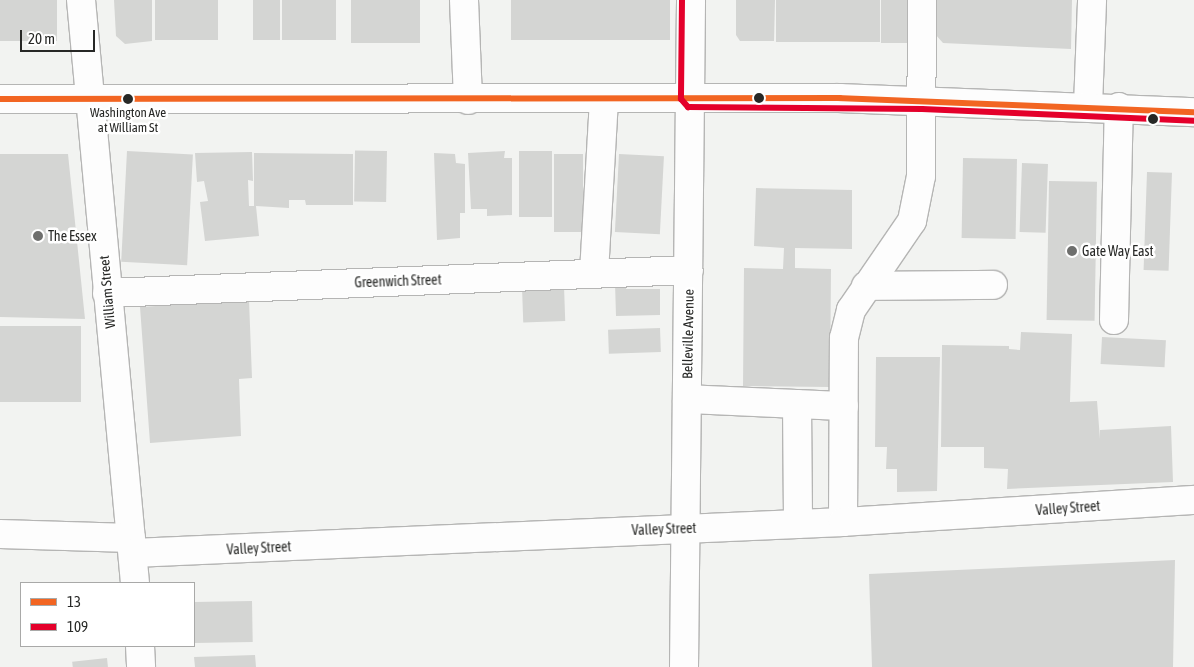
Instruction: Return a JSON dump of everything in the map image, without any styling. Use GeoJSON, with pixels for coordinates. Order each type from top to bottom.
{"type":"FeatureCollection","features":[{"type":"Feature","properties":{"kind":"street","name":"William Street"},"geometry":{"type":"LineString","coordinates":[[81,0],[135,582]]}},
{"type":"Feature","properties":{"kind":"street"},"geometry":{"type":"LineString","coordinates":[[464,0],[468,100]]}},
{"type":"Feature","properties":{"kind":"street","name":"Belleville Avenue"},"geometry":{"type":"LineString","coordinates":[[684,667],[691,0]]}},
{"type":"Feature","properties":{"kind":"street"},"geometry":{"type":"LineString","coordinates":[[843,522],[844,338],[850,310],[912,221],[921,176],[922,0]]}},
{"type":"Feature","properties":{"kind":"street"},"geometry":{"type":"LineString","coordinates":[[1088,106],[1092,0]]}},
{"type":"Feature","properties":{"kind":"street"},"geometry":{"type":"LineString","coordinates":[[0,99],[604,100],[690,98],[922,100],[1119,107],[1194,112]]}},
{"type":"Feature","properties":{"kind":"street"},"geometry":{"type":"LineString","coordinates":[[594,273],[604,100]]}},
{"type":"Feature","properties":{"kind":"street"},"geometry":{"type":"LineString","coordinates":[[1114,320],[1119,107]]}},
{"type":"Feature","properties":{"kind":"street","name":"Greenwich Street"},"geometry":{"type":"LineString","coordinates":[[107,293],[688,270]]}},
{"type":"Feature","properties":{"kind":"street"},"geometry":{"type":"LineString","coordinates":[[866,286],[993,285]]}},
{"type":"Feature","properties":{"kind":"street"},"geometry":{"type":"LineString","coordinates":[[687,399],[844,406]]}},
{"type":"Feature","properties":{"kind":"street"},"geometry":{"type":"LineString","coordinates":[[797,404],[798,524]]}},
{"type":"Feature","properties":{"kind":"street","name":"Valley Street"},"geometry":{"type":"LineString","coordinates":[[0,534],[132,545],[798,524],[1194,500]]}},
{"type":"Feature","properties":{"kind":"street"},"geometry":{"type":"LineString","coordinates":[[140,647],[141,667]]}},
{"type":"Feature","properties":{"kind":"building"},"geometry":{"type":"Polygon","coordinates":[[[0,0],[57,0],[57,41],[0,41],[0,0]]]}},
{"type":"Feature","properties":{"kind":"building"},"geometry":{"type":"Polygon","coordinates":[[[114,0],[152,0],[152,41],[125,44],[116,36],[114,0]]]}},
{"type":"Feature","properties":{"kind":"building"},"geometry":{"type":"Polygon","coordinates":[[[155,0],[218,0],[218,40],[155,40],[155,0]]]}},
{"type":"Feature","properties":{"kind":"building"},"geometry":{"type":"Polygon","coordinates":[[[253,0],[280,0],[280,40],[253,40],[253,0]]]}},
{"type":"Feature","properties":{"kind":"building"},"geometry":{"type":"Polygon","coordinates":[[[282,0],[336,0],[336,40],[282,40],[282,0]]]}},
{"type":"Feature","properties":{"kind":"building"},"geometry":{"type":"Polygon","coordinates":[[[351,0],[420,0],[420,43],[351,43],[351,0]]]}},
{"type":"Feature","properties":{"kind":"building"},"geometry":{"type":"Polygon","coordinates":[[[511,0],[670,0],[670,40],[511,40],[511,0]]]}},
{"type":"Feature","properties":{"kind":"building"},"geometry":{"type":"Polygon","coordinates":[[[736,0],[775,0],[774,41],[740,41],[736,35],[736,0]]]}},
{"type":"Feature","properties":{"kind":"building"},"geometry":{"type":"Polygon","coordinates":[[[776,0],[880,0],[880,42],[776,42],[776,0]]]}},
{"type":"Feature","properties":{"kind":"building"},"geometry":{"type":"Polygon","coordinates":[[[881,0],[914,0],[914,43],[881,43],[881,0]]]}},
{"type":"Feature","properties":{"kind":"building"},"geometry":{"type":"Polygon","coordinates":[[[936,0],[1072,0],[1071,49],[943,43],[935,34],[936,0]]]}},
{"type":"Feature","properties":{"kind":"building"},"geometry":{"type":"Polygon","coordinates":[[[355,150],[387,151],[386,202],[354,201],[355,150]]]}},
{"type":"Feature","properties":{"kind":"building"},"geometry":{"type":"Polygon","coordinates":[[[127,151],[193,154],[187,265],[121,262],[127,151]]]}},
{"type":"Feature","properties":{"kind":"building"},"geometry":{"type":"Polygon","coordinates":[[[505,151],[504,158],[512,158],[512,215],[487,216],[487,209],[471,209],[468,153],[505,151]]]}},
{"type":"Feature","properties":{"kind":"building"},"geometry":{"type":"Polygon","coordinates":[[[519,151],[552,151],[552,217],[519,217],[519,151]]]}},
{"type":"Feature","properties":{"kind":"building"},"geometry":{"type":"Polygon","coordinates":[[[252,152],[253,181],[248,180],[249,206],[254,206],[254,153],[353,154],[353,205],[306,205],[305,200],[289,200],[289,208],[256,206],[259,236],[205,241],[200,202],[208,201],[204,181],[197,182],[195,153],[252,152]]]}},
{"type":"Feature","properties":{"kind":"building"},"geometry":{"type":"Polygon","coordinates":[[[434,153],[455,154],[456,163],[465,164],[465,213],[460,213],[460,238],[437,240],[434,153]]]}},
{"type":"Feature","properties":{"kind":"building","name":"The Essex"},"geometry":{"type":"Polygon","coordinates":[[[0,154],[68,154],[85,319],[0,317],[0,154]]]}},
{"type":"Feature","properties":{"kind":"building"},"geometry":{"type":"Polygon","coordinates":[[[554,154],[583,154],[583,232],[554,232],[554,154]]]}},
{"type":"Feature","properties":{"kind":"building"},"geometry":{"type":"Polygon","coordinates":[[[619,154],[664,156],[660,234],[615,232],[619,154]]]}},
{"type":"Feature","properties":{"kind":"building"},"geometry":{"type":"Polygon","coordinates":[[[963,158],[1017,159],[1016,239],[962,238],[963,158]]]}},
{"type":"Feature","properties":{"kind":"building"},"geometry":{"type":"Polygon","coordinates":[[[1022,163],[1048,164],[1046,233],[1020,232],[1022,163]]]}},
{"type":"Feature","properties":{"kind":"building"},"geometry":{"type":"Polygon","coordinates":[[[1147,172],[1172,173],[1169,271],[1144,270],[1147,172]]]}},
{"type":"Feature","properties":{"kind":"building","name":"Gate Way East"},"geometry":{"type":"Polygon","coordinates":[[[1049,181],[1097,182],[1095,321],[1047,320],[1049,181]]]}},
{"type":"Feature","properties":{"kind":"building"},"geometry":{"type":"Polygon","coordinates":[[[756,188],[852,190],[852,249],[795,248],[795,268],[831,269],[830,387],[743,386],[744,268],[783,269],[784,248],[754,246],[756,188]]]}},
{"type":"Feature","properties":{"kind":"building"},"geometry":{"type":"Polygon","coordinates":[[[615,283],[626,283],[626,289],[660,289],[660,315],[616,316],[615,283]]]}},
{"type":"Feature","properties":{"kind":"building"},"geometry":{"type":"Polygon","coordinates":[[[564,286],[565,321],[523,322],[522,287],[564,286]]]}},
{"type":"Feature","properties":{"kind":"building"},"geometry":{"type":"Polygon","coordinates":[[[249,300],[252,378],[239,379],[241,436],[150,443],[140,307],[249,300]]]}},
{"type":"Feature","properties":{"kind":"building"},"geometry":{"type":"Polygon","coordinates":[[[0,326],[81,326],[81,402],[0,402],[0,326]]]}},
{"type":"Feature","properties":{"kind":"building"},"geometry":{"type":"Polygon","coordinates":[[[660,328],[661,352],[609,354],[608,330],[660,328]]]}},
{"type":"Feature","properties":{"kind":"building"},"geometry":{"type":"Polygon","coordinates":[[[1021,332],[1072,334],[1070,402],[1097,401],[1100,439],[1100,430],[1171,426],[1173,482],[1007,489],[1008,469],[984,468],[984,447],[941,447],[942,345],[1009,346],[1009,349],[1020,350],[1021,332]]]}},
{"type":"Feature","properties":{"kind":"building"},"geometry":{"type":"Polygon","coordinates":[[[1102,337],[1166,340],[1164,367],[1101,364],[1102,337]]]}},
{"type":"Feature","properties":{"kind":"building"},"geometry":{"type":"Polygon","coordinates":[[[876,357],[940,357],[937,491],[897,492],[897,469],[886,469],[887,447],[875,447],[876,357]]]}},
{"type":"Feature","properties":{"kind":"building"},"geometry":{"type":"Polygon","coordinates":[[[1175,560],[1173,667],[872,667],[869,574],[1175,560]]]}},
{"type":"Feature","properties":{"kind":"building"},"geometry":{"type":"Polygon","coordinates":[[[252,601],[253,642],[195,643],[195,602],[252,601]]]}},
{"type":"Feature","properties":{"kind":"building"},"geometry":{"type":"Polygon","coordinates":[[[255,655],[256,667],[195,667],[194,657],[255,655]]]}},
{"type":"Feature","properties":{"kind":"building"},"geometry":{"type":"Polygon","coordinates":[[[107,658],[108,667],[73,667],[72,662],[107,658]]]}},
{"type":"Feature","properties":{"kind":"transit line","name":"109"},"geometry":{"type":"LineString","coordinates":[[682,0],[681,99],[688,107],[922,109],[1194,121]]}},
{"type":"Feature","properties":{"kind":"transit line","name":"13"},"geometry":{"type":"LineString","coordinates":[[0,99],[840,98],[1194,112]]}},
{"type":"Feature","properties":{"kind":"place","name":"Washington Ave at William St"},"geometry":{"type":"Point","coordinates":[128,99]}},
{"type":"Feature","properties":{"kind":"place","name":"The Essex"},"geometry":{"type":"Point","coordinates":[38,236]}},
{"type":"Feature","properties":{"kind":"place","name":"Gate Way East"},"geometry":{"type":"Point","coordinates":[1072,251]}}]}
